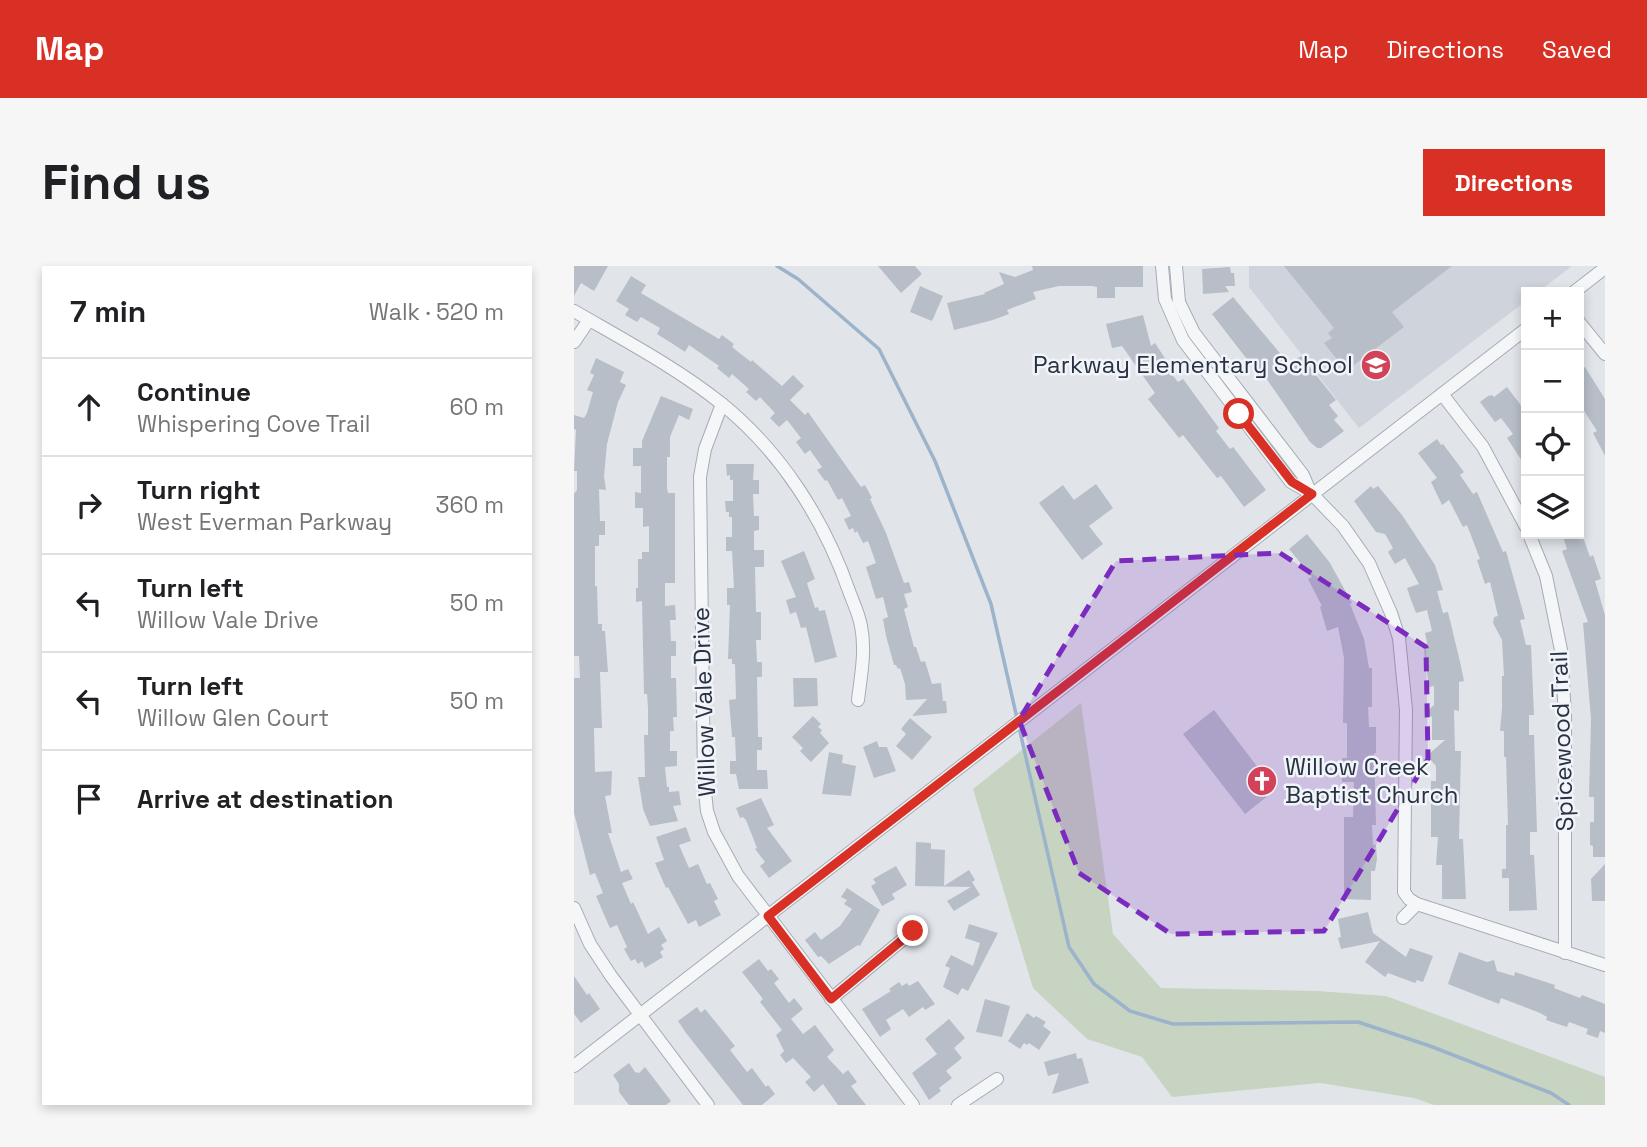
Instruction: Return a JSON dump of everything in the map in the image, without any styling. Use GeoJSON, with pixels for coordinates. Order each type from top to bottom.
{"type":"FeatureCollection","features":[{"type":"Feature","properties":{"kind":"street"},"geometry":{"type":"LineString","coordinates":[[1162,266],[1162,284],[1168,311],[1183,340],[1202,355],[1276,440],[1303,475],[1312,494]]}},
{"type":"Feature","properties":{"kind":"street"},"geometry":{"type":"LineString","coordinates":[[1176,266],[1179,302],[1202,355],[1265,449],[1292,482],[1312,494],[1343,526],[1368,563],[1391,614],[1399,638],[1406,710],[1404,892],[1417,904],[1605,965]]}},
{"type":"Feature","properties":{"kind":"street"},"geometry":{"type":"LineString","coordinates":[[1580,287],[1605,268]]}},
{"type":"Feature","properties":{"kind":"street"},"geometry":{"type":"LineString","coordinates":[[574,311],[689,380],[722,404],[768,446],[788,472],[841,566],[861,625],[863,651],[858,700]]}},
{"type":"Feature","properties":{"kind":"street"},"geometry":{"type":"LineString","coordinates":[[574,342],[589,320]]}},
{"type":"Feature","properties":{"kind":"street"},"geometry":{"type":"LineString","coordinates":[[1584,328],[1605,354]]}},
{"type":"Feature","properties":{"kind":"street"},"geometry":{"type":"LineString","coordinates":[[574,1066],[1521,333]]}},
{"type":"Feature","properties":{"kind":"street"},"geometry":{"type":"LineString","coordinates":[[1442,394],[1483,447],[1521,518]]}},
{"type":"Feature","properties":{"kind":"street","name":"Willow Vale Drive"},"geometry":{"type":"LineString","coordinates":[[722,404],[705,449],[700,477],[704,782],[707,811],[714,832],[738,876],[913,1105]]}},
{"type":"Feature","properties":{"kind":"street"},"geometry":{"type":"LineString","coordinates":[[1265,449],[1276,440]]}},
{"type":"Feature","properties":{"kind":"street","name":"Spicewood Trail"},"geometry":{"type":"LineString","coordinates":[[1531,539],[1546,576],[1561,650],[1564,716],[1565,953]]}},
{"type":"Feature","properties":{"kind":"street"},"geometry":{"type":"LineString","coordinates":[[1403,918],[1417,904]]}},
{"type":"Feature","properties":{"kind":"street"},"geometry":{"type":"LineString","coordinates":[[574,908],[590,944],[708,1105]]}},
{"type":"Feature","properties":{"kind":"street"},"geometry":{"type":"LineString","coordinates":[[831,999],[913,931]]}},
{"type":"Feature","properties":{"kind":"street"},"geometry":{"type":"LineString","coordinates":[[958,1105],[997,1079]]}},
{"type":"Feature","properties":{"kind":"highlighted area"},"geometry":{"type":"Polygon","coordinates":[[[1280,553],[1426,647],[1428,759],[1324,931],[1171,934],[1079,873],[1019,720],[1116,561],[1280,553]]]}},
{"type":"Feature","properties":{"kind":"shaded area","name":"Parkway Elementary School"},"geometry":{"type":"Polygon","coordinates":[[[1249,266],[1572,266],[1545,287],[1521,287],[1521,305],[1359,428],[1249,287],[1249,266]]]}},
{"type":"Feature","properties":{"kind":"green space"},"geometry":{"type":"Polygon","coordinates":[[[1081,703],[1113,934],[1161,988],[1318,991],[1386,996],[1605,1077],[1605,1105],[1434,1105],[1414,1098],[1320,1083],[1172,1097],[1142,1057],[1087,1039],[1033,988],[973,789],[1081,703]]]}},
{"type":"Feature","properties":{"kind":"building"},"geometry":{"type":"Polygon","coordinates":[[[574,266],[608,266],[594,291],[581,283],[574,296],[574,266]]]}},
{"type":"Feature","properties":{"kind":"building"},"geometry":{"type":"Polygon","coordinates":[[[878,266],[915,266],[922,274],[901,293],[878,266]]]}},
{"type":"Feature","properties":{"kind":"building"},"geometry":{"type":"Polygon","coordinates":[[[1032,266],[1143,266],[1143,287],[1115,287],[1115,298],[1097,298],[1097,287],[1059,286],[1033,292],[1036,299],[1007,310],[1009,314],[954,330],[947,303],[985,294],[1004,284],[999,272],[1015,277],[1033,270],[1032,266]]]}},
{"type":"Feature","properties":{"kind":"building"},"geometry":{"type":"Polygon","coordinates":[[[1284,266],[1452,266],[1392,312],[1404,327],[1346,371],[1324,343],[1332,338],[1328,333],[1334,328],[1284,266]]]}},
{"type":"Feature","properties":{"kind":"building"},"geometry":{"type":"Polygon","coordinates":[[[1230,267],[1231,273],[1234,273],[1235,286],[1225,286],[1229,292],[1203,294],[1202,269],[1230,267]]]}},
{"type":"Feature","properties":{"kind":"building"},"geometry":{"type":"Polygon","coordinates":[[[631,276],[646,285],[641,293],[719,339],[722,335],[734,344],[732,347],[782,386],[793,375],[804,386],[790,400],[805,415],[808,412],[861,487],[865,485],[872,498],[870,499],[904,583],[909,582],[912,592],[904,594],[908,607],[904,609],[914,647],[921,662],[925,661],[932,684],[941,683],[947,713],[912,716],[927,699],[906,700],[900,668],[894,665],[886,636],[883,619],[888,617],[883,597],[876,599],[866,567],[876,563],[868,541],[863,543],[857,531],[855,533],[853,528],[849,530],[844,519],[851,516],[842,498],[838,500],[827,480],[825,481],[817,470],[822,467],[810,450],[805,454],[796,442],[801,438],[787,420],[779,427],[770,418],[775,413],[760,397],[756,401],[746,392],[749,389],[732,374],[729,378],[717,368],[719,366],[689,345],[685,352],[657,334],[660,328],[641,317],[637,322],[625,315],[629,309],[616,301],[631,276]]]}},
{"type":"Feature","properties":{"kind":"building"},"geometry":{"type":"Polygon","coordinates":[[[920,286],[943,296],[932,321],[910,312],[920,286]]]}},
{"type":"Feature","properties":{"kind":"building"},"geometry":{"type":"Polygon","coordinates":[[[1233,297],[1289,364],[1301,356],[1336,400],[1329,405],[1338,416],[1334,420],[1344,431],[1321,448],[1310,442],[1266,378],[1263,380],[1212,314],[1233,297]]]}},
{"type":"Feature","properties":{"kind":"building"},"geometry":{"type":"Polygon","coordinates":[[[1143,315],[1151,346],[1155,343],[1168,363],[1164,365],[1178,382],[1183,379],[1219,428],[1216,431],[1230,449],[1233,447],[1266,490],[1244,507],[1221,476],[1217,478],[1183,435],[1179,438],[1148,399],[1155,393],[1122,346],[1112,348],[1106,324],[1143,315]]]}},
{"type":"Feature","properties":{"kind":"building"},"geometry":{"type":"Polygon","coordinates":[[[596,358],[624,372],[620,382],[626,385],[618,402],[607,444],[604,476],[606,490],[599,489],[600,521],[605,521],[605,535],[599,535],[599,546],[595,546],[595,586],[598,624],[602,624],[602,631],[605,631],[608,672],[600,672],[602,728],[594,728],[595,772],[612,771],[611,795],[605,796],[612,833],[608,833],[621,872],[628,869],[633,879],[622,883],[648,934],[659,927],[667,941],[661,945],[664,949],[660,952],[663,957],[645,968],[642,961],[638,964],[635,959],[631,961],[624,949],[627,947],[617,925],[610,928],[596,896],[603,893],[595,873],[590,875],[574,813],[574,678],[580,678],[579,656],[574,656],[574,494],[577,490],[577,471],[574,471],[574,415],[584,418],[587,413],[593,392],[587,390],[594,375],[590,373],[596,358]]]}},
{"type":"Feature","properties":{"kind":"building"},"geometry":{"type":"Polygon","coordinates":[[[1584,368],[1605,399],[1605,456],[1593,433],[1597,431],[1584,411],[1584,368]]]}},
{"type":"Feature","properties":{"kind":"building"},"geometry":{"type":"Polygon","coordinates":[[[1507,387],[1521,405],[1521,459],[1507,438],[1513,434],[1501,418],[1495,422],[1480,402],[1488,396],[1494,397],[1507,387]]]}},
{"type":"Feature","properties":{"kind":"building"},"geometry":{"type":"Polygon","coordinates":[[[661,396],[693,409],[689,420],[679,415],[670,437],[670,457],[667,457],[668,493],[675,493],[675,583],[665,583],[665,606],[675,605],[676,620],[670,620],[671,641],[676,641],[676,656],[671,656],[671,678],[676,678],[677,717],[673,717],[674,731],[670,731],[670,751],[677,751],[677,766],[665,767],[669,792],[679,791],[681,805],[673,806],[678,821],[650,826],[643,809],[638,777],[645,777],[644,735],[648,735],[648,708],[647,694],[644,694],[642,601],[636,602],[638,559],[642,559],[642,552],[649,552],[649,526],[643,527],[643,508],[635,508],[635,492],[641,493],[641,466],[633,466],[633,448],[642,448],[642,441],[661,396]]]}},
{"type":"Feature","properties":{"kind":"building"},"geometry":{"type":"Polygon","coordinates":[[[1437,439],[1464,472],[1460,475],[1473,494],[1477,492],[1503,552],[1506,551],[1525,619],[1520,620],[1526,645],[1531,645],[1534,715],[1529,715],[1529,735],[1534,735],[1537,832],[1530,832],[1530,855],[1534,855],[1537,910],[1509,911],[1509,878],[1502,878],[1502,869],[1506,869],[1508,825],[1504,731],[1500,731],[1504,676],[1502,640],[1493,623],[1494,617],[1498,616],[1490,582],[1485,584],[1477,560],[1480,559],[1467,525],[1463,527],[1449,500],[1442,505],[1431,482],[1437,478],[1418,453],[1437,439]]]}},
{"type":"Feature","properties":{"kind":"building"},"geometry":{"type":"Polygon","coordinates":[[[726,464],[754,464],[753,480],[759,480],[759,494],[753,494],[754,516],[759,516],[759,530],[754,531],[754,550],[764,550],[764,567],[755,567],[756,612],[761,612],[761,640],[756,640],[757,662],[762,662],[762,677],[757,677],[758,737],[762,737],[762,750],[757,750],[757,770],[767,770],[768,789],[739,789],[736,774],[730,774],[730,761],[736,761],[729,700],[736,699],[735,664],[732,664],[732,659],[728,659],[730,605],[727,605],[727,588],[734,588],[732,551],[726,551],[726,537],[732,537],[732,517],[726,512],[725,501],[733,501],[733,480],[730,480],[730,475],[727,476],[726,464]]]}},
{"type":"Feature","properties":{"kind":"building"},"geometry":{"type":"Polygon","coordinates":[[[1096,484],[1113,508],[1089,526],[1103,544],[1082,560],[1039,503],[1063,485],[1074,500],[1096,484]]]}},
{"type":"Feature","properties":{"kind":"building"},"geometry":{"type":"Polygon","coordinates":[[[1371,486],[1373,489],[1378,486],[1402,515],[1435,565],[1443,590],[1437,591],[1443,613],[1448,612],[1461,666],[1464,681],[1459,682],[1459,711],[1454,710],[1455,751],[1461,751],[1459,839],[1463,839],[1466,899],[1442,899],[1442,865],[1436,865],[1438,837],[1431,837],[1431,781],[1436,781],[1436,766],[1429,754],[1445,740],[1432,740],[1432,717],[1425,713],[1434,705],[1434,686],[1429,687],[1424,651],[1427,642],[1425,633],[1432,631],[1427,610],[1416,613],[1411,600],[1407,588],[1419,584],[1405,558],[1395,564],[1388,552],[1393,548],[1385,534],[1376,532],[1354,501],[1371,486]]]}},
{"type":"Feature","properties":{"kind":"building"},"geometry":{"type":"Polygon","coordinates":[[[1307,534],[1330,563],[1352,603],[1350,604],[1364,639],[1369,668],[1372,668],[1372,707],[1368,707],[1369,727],[1376,727],[1376,825],[1372,825],[1377,859],[1375,871],[1371,871],[1371,900],[1344,899],[1344,817],[1353,817],[1354,782],[1342,782],[1342,758],[1347,758],[1347,723],[1343,723],[1344,658],[1338,627],[1327,631],[1320,607],[1322,606],[1308,579],[1312,577],[1289,549],[1307,534]]]}},
{"type":"Feature","properties":{"kind":"building"},"geometry":{"type":"Polygon","coordinates":[[[1564,539],[1584,539],[1590,557],[1593,555],[1601,579],[1595,581],[1605,615],[1605,857],[1593,857],[1593,846],[1590,845],[1594,797],[1589,797],[1591,719],[1583,623],[1588,622],[1562,551],[1567,549],[1564,539]]]}},
{"type":"Feature","properties":{"kind":"building"},"geometry":{"type":"Polygon","coordinates":[[[804,551],[815,579],[807,583],[815,608],[818,607],[819,611],[825,610],[837,657],[815,663],[806,627],[801,628],[796,612],[790,614],[786,600],[796,597],[781,561],[804,551]]]}},
{"type":"Feature","properties":{"kind":"building"},"geometry":{"type":"Polygon","coordinates":[[[793,678],[817,678],[818,706],[794,707],[793,678]]]}},
{"type":"Feature","properties":{"kind":"building"},"geometry":{"type":"Polygon","coordinates":[[[1214,710],[1275,790],[1245,814],[1183,734],[1214,710]]]}},
{"type":"Feature","properties":{"kind":"building"},"geometry":{"type":"Polygon","coordinates":[[[813,716],[821,724],[818,727],[822,730],[820,733],[829,743],[811,762],[800,751],[803,748],[792,737],[813,716]]]}},
{"type":"Feature","properties":{"kind":"building"},"geometry":{"type":"Polygon","coordinates":[[[910,718],[932,737],[912,760],[896,746],[906,734],[901,729],[910,718]]]}},
{"type":"Feature","properties":{"kind":"building"},"geometry":{"type":"Polygon","coordinates":[[[877,741],[879,747],[887,747],[896,771],[874,778],[863,747],[877,741]]]}},
{"type":"Feature","properties":{"kind":"building"},"geometry":{"type":"Polygon","coordinates":[[[829,752],[843,755],[842,763],[856,766],[851,796],[822,794],[829,752]]]}},
{"type":"Feature","properties":{"kind":"building"},"geometry":{"type":"Polygon","coordinates":[[[761,798],[774,825],[767,828],[792,861],[769,878],[760,866],[765,862],[755,849],[757,848],[746,820],[740,818],[736,808],[761,798]]]}},
{"type":"Feature","properties":{"kind":"building"},"geometry":{"type":"Polygon","coordinates":[[[686,827],[691,841],[679,845],[689,868],[698,864],[707,884],[710,883],[718,899],[714,901],[721,915],[699,927],[696,920],[688,924],[668,887],[666,888],[655,863],[664,860],[656,837],[686,827]]]}},
{"type":"Feature","properties":{"kind":"building"},"geometry":{"type":"Polygon","coordinates":[[[916,842],[931,843],[931,849],[945,850],[944,886],[969,870],[980,895],[954,911],[947,901],[971,887],[915,886],[916,842]]]}},
{"type":"Feature","properties":{"kind":"building"},"geometry":{"type":"Polygon","coordinates":[[[1605,864],[1605,901],[1592,901],[1591,879],[1605,864]]]}},
{"type":"Feature","properties":{"kind":"building"},"geometry":{"type":"Polygon","coordinates":[[[896,866],[907,885],[892,894],[895,899],[882,906],[871,886],[876,883],[873,879],[896,866]]]}},
{"type":"Feature","properties":{"kind":"building"},"geometry":{"type":"Polygon","coordinates":[[[847,888],[880,910],[860,946],[829,964],[821,956],[818,957],[805,940],[815,932],[821,940],[840,926],[852,909],[844,904],[847,900],[841,897],[847,888]]]}},
{"type":"Feature","properties":{"kind":"building"},"geometry":{"type":"Polygon","coordinates":[[[1368,912],[1373,933],[1406,957],[1410,948],[1433,956],[1423,982],[1417,980],[1415,983],[1388,973],[1385,977],[1365,962],[1380,941],[1341,949],[1338,919],[1368,912]]]}},
{"type":"Feature","properties":{"kind":"building"},"geometry":{"type":"Polygon","coordinates":[[[969,924],[998,933],[968,991],[962,988],[958,995],[943,987],[950,968],[945,966],[951,955],[973,966],[980,943],[965,938],[969,924]]]}},
{"type":"Feature","properties":{"kind":"building"},"geometry":{"type":"Polygon","coordinates":[[[1459,952],[1487,962],[1494,960],[1497,971],[1514,976],[1515,972],[1555,985],[1554,988],[1580,998],[1582,995],[1605,1004],[1605,1033],[1600,1031],[1598,1038],[1586,1034],[1588,1029],[1569,1022],[1567,1027],[1501,998],[1499,1004],[1448,984],[1459,952]]]}},
{"type":"Feature","properties":{"kind":"building"},"geometry":{"type":"Polygon","coordinates":[[[759,959],[768,971],[771,969],[779,979],[774,983],[789,1003],[794,998],[803,1009],[791,1019],[803,1034],[815,1025],[834,1050],[827,1057],[843,1074],[848,1070],[857,1082],[851,1086],[866,1105],[838,1105],[823,1084],[814,1092],[805,1082],[811,1077],[793,1058],[786,1063],[780,1055],[784,1051],[776,1035],[782,1030],[760,1002],[763,999],[742,972],[759,959]]]}},
{"type":"Feature","properties":{"kind":"building"},"geometry":{"type":"Polygon","coordinates":[[[574,976],[600,1009],[581,1023],[574,1014],[574,976]]]}},
{"type":"Feature","properties":{"kind":"building"},"geometry":{"type":"Polygon","coordinates":[[[918,981],[935,1004],[925,1010],[923,1007],[909,1017],[903,1009],[886,1020],[891,1029],[880,1037],[862,1009],[891,991],[889,989],[899,982],[902,986],[907,983],[909,986],[918,981]]]}},
{"type":"Feature","properties":{"kind":"building"},"geometry":{"type":"Polygon","coordinates":[[[985,999],[1010,1006],[1002,1037],[976,1032],[985,999]]]}},
{"type":"Feature","properties":{"kind":"building"},"geometry":{"type":"Polygon","coordinates":[[[697,1007],[701,1013],[705,1009],[735,1046],[730,1050],[747,1072],[752,1068],[766,1087],[768,1085],[775,1094],[762,1105],[743,1105],[678,1021],[697,1007]]]}},
{"type":"Feature","properties":{"kind":"building"},"geometry":{"type":"Polygon","coordinates":[[[1027,1013],[1046,1022],[1043,1026],[1051,1032],[1039,1050],[1029,1043],[1024,1043],[1020,1049],[1008,1041],[1027,1013]]]}},
{"type":"Feature","properties":{"kind":"building"},"geometry":{"type":"Polygon","coordinates":[[[949,1019],[965,1038],[954,1048],[962,1058],[946,1071],[952,1078],[929,1100],[912,1073],[937,1054],[925,1039],[949,1019]]]}},
{"type":"Feature","properties":{"kind":"building"},"geometry":{"type":"Polygon","coordinates":[[[1076,1053],[1077,1059],[1082,1058],[1089,1083],[1052,1094],[1059,1073],[1048,1076],[1044,1062],[1076,1053]]]}},
{"type":"Feature","properties":{"kind":"building"},"geometry":{"type":"Polygon","coordinates":[[[629,1063],[635,1072],[639,1073],[645,1067],[671,1101],[666,1105],[629,1105],[619,1092],[619,1084],[613,1075],[629,1063]]]}},
{"type":"Feature","properties":{"kind":"waterway"},"geometry":{"type":"LineString","coordinates":[[777,266],[798,279],[879,349],[935,461],[991,604],[1069,947],[1094,984],[1130,1011],[1173,1024],[1358,1022],[1430,1046],[1551,1093],[1569,1105]]}},
{"type":"Feature","properties":{"kind":"place","name":"Parkway Elementary School"},"geometry":{"type":"Point","coordinates":[1376,365]}},
{"type":"Feature","properties":{"kind":"place","name":"Willow Creek Baptist Church"},"geometry":{"type":"Point","coordinates":[1262,781]}},
{"type":"Feature","properties":{"kind":"route"},"geometry":{"type":"LineString","coordinates":[[913,931],[831,999],[768,916],[1312,494],[1292,482],[1239,414]]}}]}
